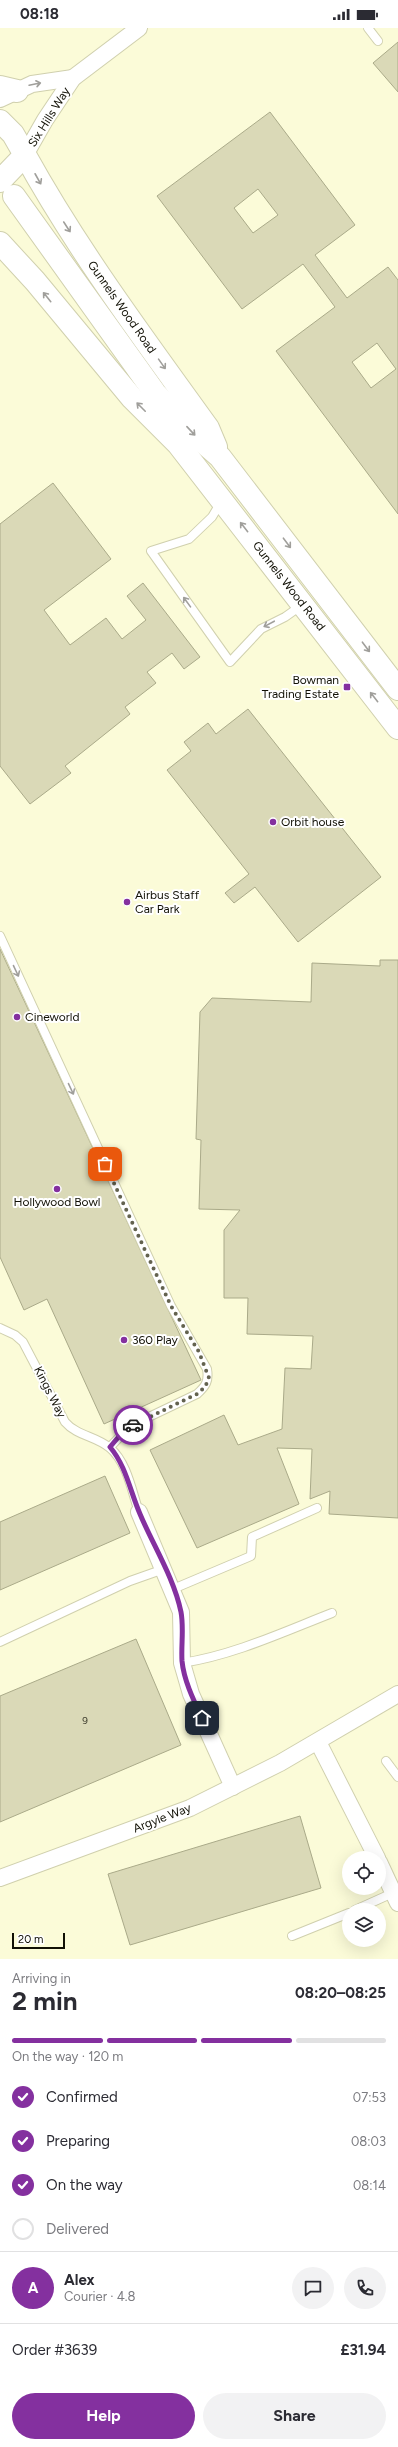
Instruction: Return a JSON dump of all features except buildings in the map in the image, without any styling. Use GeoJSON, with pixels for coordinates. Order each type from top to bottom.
{"type":"FeatureCollection","features":[{"type":"Feature","properties":{"kind":"main road","name":"Gunnels Wood Road"},"geometry":{"type":"LineString","coordinates":[[0,120],[13,134],[51,202],[83,252],[208,428],[220,457]]}},
{"type":"Feature","properties":{"kind":"main road","name":"Gunnels Wood Road"},"geometry":{"type":"LineString","coordinates":[[25,155],[7,189],[155,393],[197,438],[220,457],[398,689]]}},
{"type":"Feature","properties":{"kind":"main road","name":"Gunnels Wood Road"},"geometry":{"type":"LineString","coordinates":[[0,243],[35,281],[132,398],[178,444],[398,728]]}},
{"type":"Feature","properties":{"kind":"main road","name":"Gunnels Wood Road"},"geometry":{"type":"LineString","coordinates":[[155,393],[178,444]]}},
{"type":"Feature","properties":{"kind":"street","name":"Six Hills Way"},"geometry":{"type":"LineString","coordinates":[[25,155],[45,120],[74,78],[139,28]]}},
{"type":"Feature","properties":{"kind":"street","name":"Six Hills Way"},"geometry":{"type":"LineString","coordinates":[[6,92],[32,84],[74,78]]}},
{"type":"Feature","properties":{"kind":"street"},"geometry":{"type":"LineString","coordinates":[[139,1512],[173,1589],[181,1612],[182,1663],[191,1694],[232,1787]]}},
{"type":"Feature","properties":{"kind":"street","name":"Argyle Way"},"geometry":{"type":"LineString","coordinates":[[0,1878],[190,1808],[318,1742],[398,1694]]}},
{"type":"Feature","properties":{"kind":"street"},"geometry":{"type":"LineString","coordinates":[[318,1742],[373,1851]]}},
{"type":"Feature","properties":{"kind":"street"},"geometry":{"type":"LineString","coordinates":[[386,1875],[397,1896]]}},
{"type":"Feature","properties":{"kind":"lane"},"geometry":{"type":"LineString","coordinates":[[368,28],[378,41]]}},
{"type":"Feature","properties":{"kind":"lane"},"geometry":{"type":"LineString","coordinates":[[222,500],[212,518],[190,539],[151,551],[230,662],[261,629],[285,617],[303,604]]}},
{"type":"Feature","properties":{"kind":"lane"},"geometry":{"type":"LineString","coordinates":[[0,936],[171,1306],[207,1369],[209,1378],[205,1387],[197,1394],[130,1426],[110,1447],[118,1456],[139,1512]]}},
{"type":"Feature","properties":{"kind":"lane","name":"Kings Way"},"geometry":{"type":"LineString","coordinates":[[0,1328],[15,1335],[23,1342],[65,1422],[71,1429],[110,1447]]}},
{"type":"Feature","properties":{"kind":"lane"},"geometry":{"type":"LineString","coordinates":[[173,1589],[251,1556],[252,1537],[317,1508]]}},
{"type":"Feature","properties":{"kind":"lane"},"geometry":{"type":"LineString","coordinates":[[0,1642],[130,1581],[164,1569]]}},
{"type":"Feature","properties":{"kind":"lane"},"geometry":{"type":"LineString","coordinates":[[182,1663],[211,1658],[237,1650],[332,1613]]}},
{"type":"Feature","properties":{"kind":"lane"},"geometry":{"type":"LineString","coordinates":[[386,1761],[398,1777]]}},
{"type":"Feature","properties":{"kind":"lane"},"geometry":{"type":"LineString","coordinates":[[376,1903],[397,1896]]}},
{"type":"Feature","properties":{"kind":"lane"},"geometry":{"type":"LineString","coordinates":[[292,1936],[342,1916]]}},
{"type":"Feature","properties":{"kind":"way so far"},"geometry":{"type":"LineString","coordinates":[[105,1164],[171,1306],[199,1352],[207,1369],[209,1378],[205,1387],[197,1394],[133,1425]]}},
{"type":"Feature","properties":{"kind":"place","name":"Bowman Trading Estate"},"geometry":{"type":"Point","coordinates":[347,687]}},
{"type":"Feature","properties":{"kind":"place","name":"Orbit house"},"geometry":{"type":"Point","coordinates":[273,822]}},
{"type":"Feature","properties":{"kind":"place","name":"Airbus Staff Car Park"},"geometry":{"type":"Point","coordinates":[127,902]}},
{"type":"Feature","properties":{"kind":"place","name":"Cineworld"},"geometry":{"type":"Point","coordinates":[17,1017]}},
{"type":"Feature","properties":{"kind":"place","name":"Hollywood Bowl"},"geometry":{"type":"Point","coordinates":[57,1189]}},
{"type":"Feature","properties":{"kind":"place","name":"360 Play"},"geometry":{"type":"Point","coordinates":[124,1340]}},
{"type":"Feature","properties":{"kind":"route"},"geometry":{"type":"LineString","coordinates":[[133,1425],[121,1434],[110,1447],[118,1456],[139,1512],[178,1603],[181,1612],[182,1625],[182,1663],[191,1694],[202,1718]]}}]}
